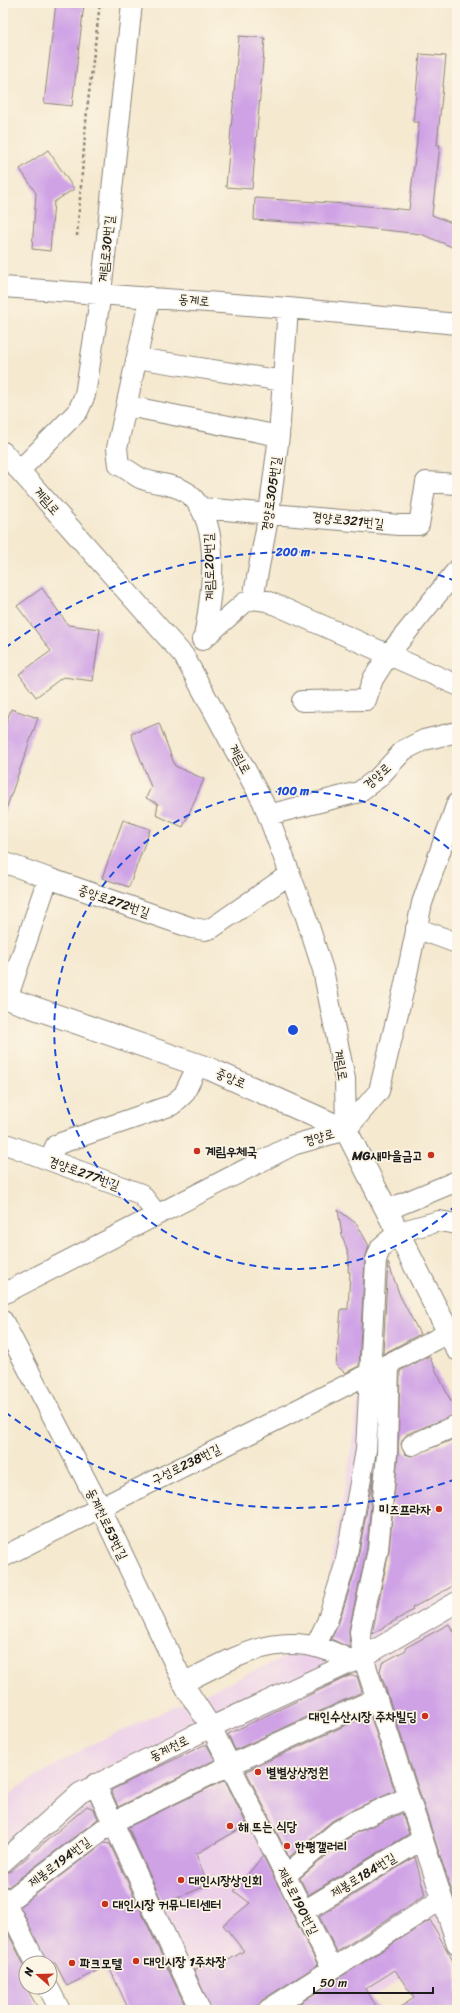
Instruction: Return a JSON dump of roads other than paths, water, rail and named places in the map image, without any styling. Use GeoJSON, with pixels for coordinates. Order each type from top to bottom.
{"type":"FeatureCollection","features":[{"type":"Feature","properties":{"kind":"main road","name":"중앙로"},"geometry":{"type":"LineString","coordinates":[[5,998],[241,1082],[346,1130]]}},
{"type":"Feature","properties":{"kind":"main road"},"geometry":{"type":"LineString","coordinates":[[346,1130],[453,1341]]}},
{"type":"Feature","properties":{"kind":"street","name":"계림로30번길"},"geometry":{"type":"LineString","coordinates":[[20,470],[78,410],[83,401],[101,293],[132,3]]}},
{"type":"Feature","properties":{"kind":"street","name":"동계로"},"geometry":{"type":"LineString","coordinates":[[3,287],[101,293],[288,308],[457,324]]}},
{"type":"Feature","properties":{"kind":"street","name":"계림로20번길"},"geometry":{"type":"LineString","coordinates":[[150,297],[128,406],[117,448],[119,465],[141,478],[177,487],[189,494],[202,508],[210,529],[211,560],[210,606],[204,637]]}},
{"type":"Feature","properties":{"kind":"street"},"geometry":{"type":"LineString","coordinates":[[128,406],[279,436],[288,308]]}},
{"type":"Feature","properties":{"kind":"street"},"geometry":{"type":"LineString","coordinates":[[407,319],[457,311]]}},
{"type":"Feature","properties":{"kind":"street"},"geometry":{"type":"LineString","coordinates":[[137,358],[283,381]]}},
{"type":"Feature","properties":{"kind":"street","name":"경양로305번길"},"geometry":{"type":"LineString","coordinates":[[253,599],[269,513],[279,436]]}},
{"type":"Feature","properties":{"kind":"street","name":"계림로"},"geometry":{"type":"LineString","coordinates":[[3,452],[184,656],[263,802],[305,914],[323,970],[345,1079],[346,1130]]}},
{"type":"Feature","properties":{"kind":"street","name":"경양로321번길"},"geometry":{"type":"LineString","coordinates":[[202,508],[399,525],[419,525],[426,482],[457,484]]}},
{"type":"Feature","properties":{"kind":"street"},"geometry":{"type":"LineString","coordinates":[[302,702],[366,700],[373,679],[389,654],[457,570]]}},
{"type":"Feature","properties":{"kind":"street"},"geometry":{"type":"LineString","coordinates":[[184,656],[244,603],[253,599],[267,601],[457,685]]}},
{"type":"Feature","properties":{"kind":"street","name":"경양로"},"geometry":{"type":"LineString","coordinates":[[268,814],[359,792],[378,778],[404,750],[424,740],[457,732]]}},
{"type":"Feature","properties":{"kind":"street","name":"경양로"},"geometry":{"type":"LineString","coordinates":[[3,1294],[156,1214],[294,1145],[346,1130],[378,1091],[404,988],[416,928],[433,867],[457,803]]}},
{"type":"Feature","properties":{"kind":"street"},"geometry":{"type":"LineString","coordinates":[[3,862],[48,878],[5,998]]}},
{"type":"Feature","properties":{"kind":"street","name":"중앙로272번길"},"geometry":{"type":"LineString","coordinates":[[48,878],[192,928],[205,930],[212,928],[290,874]]}},
{"type":"Feature","properties":{"kind":"street"},"geometry":{"type":"LineString","coordinates":[[416,928],[457,943]]}},
{"type":"Feature","properties":{"kind":"street"},"geometry":{"type":"LineString","coordinates":[[49,1160],[56,1145],[61,1142],[172,1105],[184,1094],[198,1066]]}},
{"type":"Feature","properties":{"kind":"street","name":"경양로277번길"},"geometry":{"type":"LineString","coordinates":[[3,1143],[141,1194],[156,1214]]}},
{"type":"Feature","properties":{"kind":"street"},"geometry":{"type":"LineString","coordinates":[[387,1210],[457,1181]]}},
{"type":"Feature","properties":{"kind":"street"},"geometry":{"type":"LineString","coordinates":[[315,1647],[328,1622],[345,1565],[366,1450],[376,1260],[381,1247],[399,1232],[439,1221],[457,1224]]}},
{"type":"Feature","properties":{"kind":"street","name":"동계천로53번길"},"geometry":{"type":"LineString","coordinates":[[3,1321],[100,1507],[183,1682],[210,1727]]}},
{"type":"Feature","properties":{"kind":"street","name":"구성로238번길"},"geometry":{"type":"LineString","coordinates":[[3,1557],[100,1507],[389,1364],[453,1341]]}},
{"type":"Feature","properties":{"kind":"street"},"geometry":{"type":"LineString","coordinates":[[389,1364],[387,1454],[378,1550],[360,1632],[358,1659],[377,1698],[457,1944]]}},
{"type":"Feature","properties":{"kind":"street"},"geometry":{"type":"LineString","coordinates":[[412,1445],[457,1424]]}},
{"type":"Feature","properties":{"kind":"street","name":"동계천로"},"geometry":{"type":"LineString","coordinates":[[3,1862],[80,1793],[95,1784],[210,1727],[358,1659],[457,1602]]}},
{"type":"Feature","properties":{"kind":"street"},"geometry":{"type":"LineString","coordinates":[[183,1682],[260,1647],[279,1644],[304,1644],[358,1659]]}},
{"type":"Feature","properties":{"kind":"street"},"geometry":{"type":"LineString","coordinates":[[113,1822],[230,1765],[377,1698]]}},
{"type":"Feature","properties":{"kind":"street","name":"제봉로190번길"},"geometry":{"type":"LineString","coordinates":[[210,1727],[332,1968]]}},
{"type":"Feature","properties":{"kind":"street"},"geometry":{"type":"LineString","coordinates":[[95,1784],[200,2010]]}},
{"type":"Feature","properties":{"kind":"street"},"geometry":{"type":"LineString","coordinates":[[286,1876],[348,1825],[409,1797]]}},
{"type":"Feature","properties":{"kind":"street","name":"제봉로194번길"},"geometry":{"type":"LineString","coordinates":[[4,1901],[113,1822]]}},
{"type":"Feature","properties":{"kind":"street","name":"제봉로184번길"},"geometry":{"type":"LineString","coordinates":[[304,1911],[423,1839]]}},
{"type":"Feature","properties":{"kind":"street"},"geometry":{"type":"LineString","coordinates":[[268,2010],[442,1899]]}},
{"type":"Feature","properties":{"kind":"street"},"geometry":{"type":"LineString","coordinates":[[4,1901],[32,1955]]}},
{"type":"Feature","properties":{"kind":"street"},"geometry":{"type":"LineString","coordinates":[[52,1995],[60,2010]]}},
{"type":"Feature","properties":{"kind":"place","name":"계림우체국"},"geometry":{"type":"Point","coordinates":[197,1151]}},
{"type":"Feature","properties":{"kind":"place","name":"MG새마을금고"},"geometry":{"type":"Point","coordinates":[431,1155]}},
{"type":"Feature","properties":{"kind":"place","name":"미즈프라자"},"geometry":{"type":"Point","coordinates":[439,1509]}},
{"type":"Feature","properties":{"kind":"place","name":"대인수산시장 주차빌딩"},"geometry":{"type":"Point","coordinates":[425,1716]}},
{"type":"Feature","properties":{"kind":"place","name":"별별상상정원"},"geometry":{"type":"Point","coordinates":[258,1772]}},
{"type":"Feature","properties":{"kind":"place","name":"해 뜨는 식당"},"geometry":{"type":"Point","coordinates":[230,1826]}},
{"type":"Feature","properties":{"kind":"place","name":"한평갤러리"},"geometry":{"type":"Point","coordinates":[287,1846]}},
{"type":"Feature","properties":{"kind":"place","name":"대인시장상인회"},"geometry":{"type":"Point","coordinates":[181,1880]}},
{"type":"Feature","properties":{"kind":"place","name":"대인시장 커뮤니티센터"},"geometry":{"type":"Point","coordinates":[105,1904]}},
{"type":"Feature","properties":{"kind":"place","name":"대인시장 1주차장"},"geometry":{"type":"Point","coordinates":[136,1961]}},
{"type":"Feature","properties":{"kind":"place","name":"파크모텔"},"geometry":{"type":"Point","coordinates":[72,1963]}}]}
